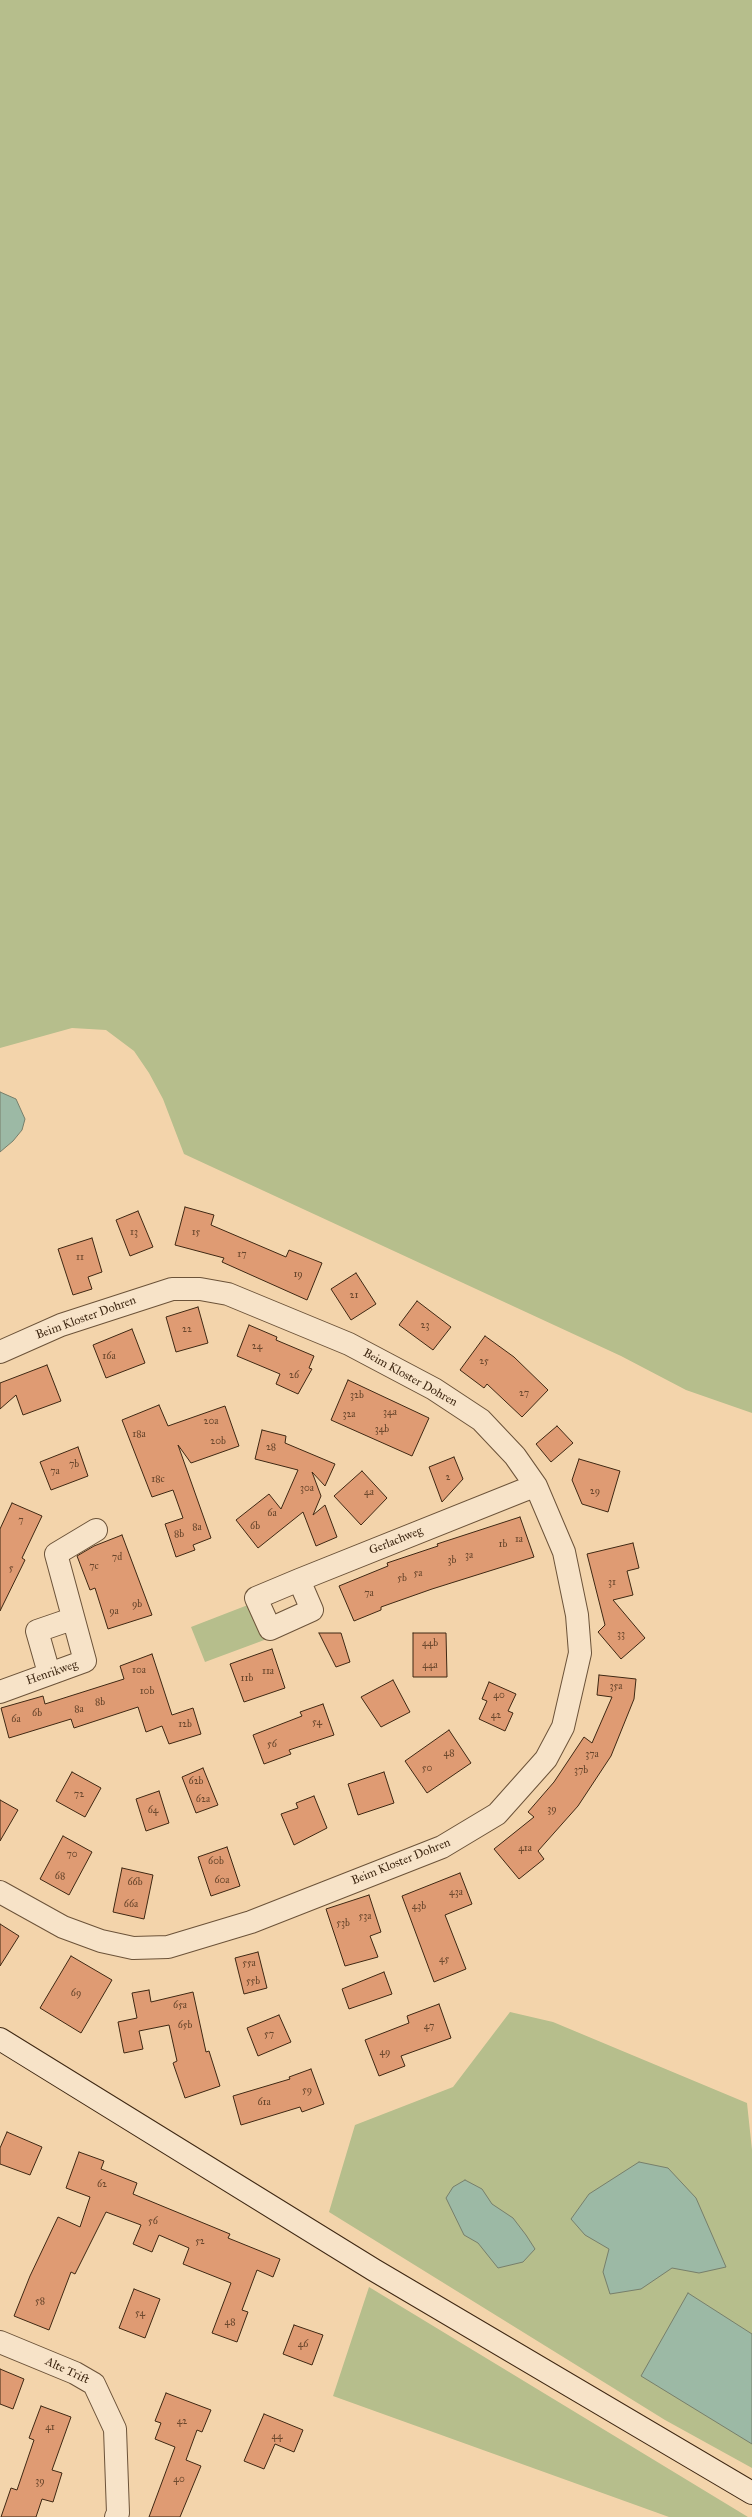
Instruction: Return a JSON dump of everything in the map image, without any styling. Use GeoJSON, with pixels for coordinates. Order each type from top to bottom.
{"type":"FeatureCollection","features":[{"type":"Feature","properties":{"kind":"street","name":"Beim Kloster Dohren"},"geometry":{"type":"LineString","coordinates":[[0,1352],[61,1326],[172,1289],[200,1289],[228,1294],[349,1344],[434,1389],[480,1420],[515,1456],[536,1486],[564,1552],[577,1615],[580,1653],[563,1727],[546,1759],[497,1814],[442,1847],[251,1922],[168,1947],[133,1948],[101,1941],[63,1927],[0,1892]]}},
{"type":"Feature","properties":{"kind":"street","name":"Gerlachweg"},"geometry":{"type":"LineString","coordinates":[[299,1580],[312,1610],[270,1629],[256,1598],[299,1580],[536,1486]]}},
{"type":"Feature","properties":{"kind":"street"},"geometry":{"type":"LineString","coordinates":[[49,1673],[37,1631],[72,1619],[56,1554],[96,1530]]}},
{"type":"Feature","properties":{"kind":"street","name":"Henrikweg"},"geometry":{"type":"LineString","coordinates":[[0,1692],[85,1661],[72,1619]]}},
{"type":"Feature","properties":{"kind":"street"},"geometry":{"type":"LineString","coordinates":[[0,2039],[374,2270],[752,2493]]}},
{"type":"Feature","properties":{"kind":"street","name":"Alte Trift"},"geometry":{"type":"LineString","coordinates":[[0,2342],[75,2373],[94,2384],[115,2429],[118,2513],[116,2517]]}},
{"type":"Feature","properties":{"kind":"green space"},"geometry":{"type":"Polygon","coordinates":[[[0,0],[752,0],[752,1413],[686,1390],[621,1356],[184,1154],[163,1099],[149,1073],[134,1051],[106,1030],[72,1028],[0,1048],[0,0]]]}},
{"type":"Feature","properties":{"kind":"green space"},"geometry":{"type":"Polygon","coordinates":[[[253,1603],[267,1639],[205,1662],[191,1627],[253,1603]]]}},
{"type":"Feature","properties":{"kind":"green space"},"geometry":{"type":"Polygon","coordinates":[[[510,2012],[553,2022],[747,2103],[752,2150],[752,2468],[665,2420],[329,2212],[355,2125],[453,2087],[510,2012]]]}},
{"type":"Feature","properties":{"kind":"green space"},"geometry":{"type":"Polygon","coordinates":[[[369,2287],[748,2517],[669,2517],[333,2396],[369,2287]]]}},
{"type":"Feature","properties":{"kind":"shaded area"},"geometry":{"type":"Polygon","coordinates":[[[0,1092],[16,1099],[25,1119],[22,1130],[13,1141],[0,1152],[0,1092]]]}},
{"type":"Feature","properties":{"kind":"shaded area"},"geometry":{"type":"Polygon","coordinates":[[[639,2162],[668,2168],[696,2198],[726,2267],[699,2273],[672,2268],[641,2289],[610,2294],[603,2272],[609,2249],[585,2235],[571,2219],[589,2194],[639,2162]]]}},
{"type":"Feature","properties":{"kind":"shaded area"},"geometry":{"type":"Polygon","coordinates":[[[465,2180],[482,2189],[492,2204],[513,2218],[526,2235],[535,2249],[523,2262],[498,2268],[478,2243],[464,2235],[446,2198],[453,2187],[465,2180]]]}},
{"type":"Feature","properties":{"kind":"shaded area"},"geometry":{"type":"Polygon","coordinates":[[[688,2293],[752,2334],[752,2444],[641,2376],[688,2293]]]}},
{"type":"Feature","properties":{"kind":"building"},"geometry":{"type":"Polygon","coordinates":[[[185,1207],[214,1215],[211,1225],[286,1257],[289,1250],[322,1263],[307,1300],[222,1262],[224,1258],[175,1245],[185,1207]]]}},
{"type":"Feature","properties":{"kind":"building"},"geometry":{"type":"Polygon","coordinates":[[[138,1211],[153,1247],[130,1256],[116,1220],[138,1211]]]}},
{"type":"Feature","properties":{"kind":"building"},"geometry":{"type":"Polygon","coordinates":[[[92,1238],[102,1272],[88,1277],[92,1289],[73,1295],[58,1249],[92,1238]]]}},
{"type":"Feature","properties":{"kind":"building"},"geometry":{"type":"Polygon","coordinates":[[[356,1273],[376,1304],[351,1320],[331,1289],[356,1273]]]}},
{"type":"Feature","properties":{"kind":"building"},"geometry":{"type":"Polygon","coordinates":[[[417,1301],[451,1327],[433,1350],[399,1325],[417,1301]]]}},
{"type":"Feature","properties":{"kind":"building"},"geometry":{"type":"Polygon","coordinates":[[[198,1307],[208,1343],[176,1352],[166,1317],[198,1307]]]}},
{"type":"Feature","properties":{"kind":"building"},"geometry":{"type":"Polygon","coordinates":[[[249,1325],[277,1337],[276,1340],[314,1356],[309,1368],[312,1369],[298,1394],[276,1384],[280,1374],[237,1356],[249,1325]]]}},
{"type":"Feature","properties":{"kind":"building"},"geometry":{"type":"Polygon","coordinates":[[[132,1329],[145,1363],[106,1378],[93,1345],[132,1329]]]}},
{"type":"Feature","properties":{"kind":"building"},"geometry":{"type":"Polygon","coordinates":[[[485,1336],[514,1357],[548,1390],[522,1417],[487,1384],[484,1388],[460,1370],[485,1336]]]}},
{"type":"Feature","properties":{"kind":"building"},"geometry":{"type":"Polygon","coordinates":[[[47,1365],[61,1401],[23,1415],[16,1395],[0,1409],[0,1383],[47,1365]]]}},
{"type":"Feature","properties":{"kind":"building"},"geometry":{"type":"Polygon","coordinates":[[[348,1380],[429,1418],[412,1456],[331,1420],[348,1380]]]}},
{"type":"Feature","properties":{"kind":"building"},"geometry":{"type":"Polygon","coordinates":[[[159,1405],[168,1426],[225,1406],[239,1446],[191,1463],[178,1445],[211,1538],[193,1545],[195,1550],[176,1557],[165,1524],[183,1518],[173,1490],[152,1497],[122,1420],[159,1405]]]}},
{"type":"Feature","properties":{"kind":"building"},"geometry":{"type":"Polygon","coordinates":[[[557,1426],[573,1443],[551,1462],[536,1444],[557,1426]]]}},
{"type":"Feature","properties":{"kind":"building"},"geometry":{"type":"Polygon","coordinates":[[[262,1430],[286,1436],[285,1443],[335,1464],[325,1486],[312,1472],[321,1496],[313,1515],[325,1505],[337,1537],[316,1546],[303,1512],[258,1548],[236,1520],[269,1494],[281,1509],[298,1470],[255,1459],[262,1430]]]}},
{"type":"Feature","properties":{"kind":"building"},"geometry":{"type":"Polygon","coordinates":[[[78,1447],[88,1476],[51,1490],[40,1462],[78,1447]]]}},
{"type":"Feature","properties":{"kind":"building"},"geometry":{"type":"Polygon","coordinates":[[[454,1457],[463,1479],[442,1502],[429,1467],[454,1457]]]}},
{"type":"Feature","properties":{"kind":"building"},"geometry":{"type":"Polygon","coordinates":[[[579,1459],[620,1471],[608,1512],[582,1504],[572,1480],[579,1459]]]}},
{"type":"Feature","properties":{"kind":"building"},"geometry":{"type":"Polygon","coordinates":[[[362,1471],[387,1498],[361,1525],[334,1496],[362,1471]]]}},
{"type":"Feature","properties":{"kind":"building"},"geometry":{"type":"Polygon","coordinates":[[[12,1503],[42,1516],[22,1558],[25,1560],[0,1611],[0,1529],[12,1503]]]}},
{"type":"Feature","properties":{"kind":"building"},"geometry":{"type":"Polygon","coordinates":[[[520,1517],[534,1557],[432,1589],[381,1607],[381,1610],[354,1621],[339,1586],[388,1566],[387,1563],[438,1546],[437,1544],[520,1517]]]}},
{"type":"Feature","properties":{"kind":"building"},"geometry":{"type":"Polygon","coordinates":[[[122,1535],[152,1615],[108,1629],[95,1588],[90,1590],[77,1556],[94,1546],[122,1535]]]}},
{"type":"Feature","properties":{"kind":"building"},"geometry":{"type":"Polygon","coordinates":[[[633,1543],[639,1568],[627,1571],[633,1595],[613,1600],[645,1638],[621,1659],[598,1632],[605,1625],[587,1554],[633,1543]]]}},
{"type":"Feature","properties":{"kind":"building"},"geometry":{"type":"Polygon","coordinates":[[[319,1633],[341,1633],[350,1662],[336,1667],[319,1633]]]}},
{"type":"Feature","properties":{"kind":"building"},"geometry":{"type":"Polygon","coordinates":[[[413,1633],[446,1633],[447,1677],[413,1677],[413,1633]]]}},
{"type":"Feature","properties":{"kind":"building"},"geometry":{"type":"Polygon","coordinates":[[[272,1649],[285,1688],[244,1702],[230,1664],[272,1649]]]}},
{"type":"Feature","properties":{"kind":"building"},"geometry":{"type":"Polygon","coordinates":[[[152,1654],[172,1715],[193,1708],[201,1734],[169,1744],[162,1726],[146,1732],[138,1707],[74,1728],[71,1719],[9,1738],[1,1708],[43,1696],[45,1704],[124,1679],[120,1666],[152,1654]]]}},
{"type":"Feature","properties":{"kind":"building"},"geometry":{"type":"Polygon","coordinates":[[[599,1675],[636,1679],[634,1699],[611,1756],[578,1806],[538,1851],[544,1859],[519,1879],[494,1849],[534,1817],[528,1812],[554,1782],[584,1737],[592,1743],[612,1697],[597,1695],[599,1675]]]}},
{"type":"Feature","properties":{"kind":"building"},"geometry":{"type":"Polygon","coordinates":[[[393,1680],[410,1712],[381,1727],[361,1697],[393,1680]]]}},
{"type":"Feature","properties":{"kind":"building"},"geometry":{"type":"Polygon","coordinates":[[[489,1682],[516,1694],[508,1711],[513,1713],[505,1731],[479,1719],[487,1701],[482,1699],[489,1682]]]}},
{"type":"Feature","properties":{"kind":"building"},"geometry":{"type":"Polygon","coordinates":[[[323,1704],[334,1735],[289,1750],[291,1754],[264,1764],[253,1735],[302,1716],[300,1712],[323,1704]]]}},
{"type":"Feature","properties":{"kind":"building"},"geometry":{"type":"Polygon","coordinates":[[[449,1730],[471,1763],[427,1793],[405,1761],[449,1730]]]}},
{"type":"Feature","properties":{"kind":"building"},"geometry":{"type":"Polygon","coordinates":[[[203,1768],[218,1805],[196,1813],[182,1777],[203,1768]]]}},
{"type":"Feature","properties":{"kind":"building"},"geometry":{"type":"Polygon","coordinates":[[[72,1772],[101,1788],[85,1817],[56,1801],[72,1772]]]}},
{"type":"Feature","properties":{"kind":"building"},"geometry":{"type":"Polygon","coordinates":[[[384,1772],[394,1803],[358,1815],[348,1784],[384,1772]]]}},
{"type":"Feature","properties":{"kind":"building"},"geometry":{"type":"Polygon","coordinates":[[[159,1791],[169,1823],[146,1831],[136,1799],[159,1791]]]}},
{"type":"Feature","properties":{"kind":"building"},"geometry":{"type":"Polygon","coordinates":[[[314,1796],[327,1828],[294,1845],[281,1814],[298,1808],[296,1803],[314,1796]]]}},
{"type":"Feature","properties":{"kind":"building"},"geometry":{"type":"Polygon","coordinates":[[[0,1800],[18,1810],[0,1841],[0,1800]]]}},
{"type":"Feature","properties":{"kind":"building"},"geometry":{"type":"Polygon","coordinates":[[[63,1836],[92,1852],[69,1895],[40,1879],[63,1836]]]}},
{"type":"Feature","properties":{"kind":"building"},"geometry":{"type":"Polygon","coordinates":[[[227,1847],[240,1886],[211,1896],[198,1857],[227,1847]]]}},
{"type":"Feature","properties":{"kind":"building"},"geometry":{"type":"Polygon","coordinates":[[[122,1868],[153,1875],[144,1919],[113,1912],[122,1868]]]}},
{"type":"Feature","properties":{"kind":"building"},"geometry":{"type":"Polygon","coordinates":[[[460,1873],[472,1904],[445,1915],[466,1969],[434,1982],[402,1896],[460,1873]]]}},
{"type":"Feature","properties":{"kind":"building"},"geometry":{"type":"Polygon","coordinates":[[[369,1895],[381,1932],[370,1936],[378,1957],[345,1966],[326,1909],[369,1895]]]}},
{"type":"Feature","properties":{"kind":"building"},"geometry":{"type":"Polygon","coordinates":[[[0,1924],[19,1936],[0,1966],[0,1924]]]}},
{"type":"Feature","properties":{"kind":"building"},"geometry":{"type":"Polygon","coordinates":[[[258,1952],[267,1988],[244,1994],[235,1958],[258,1952]]]}},
{"type":"Feature","properties":{"kind":"building"},"geometry":{"type":"Polygon","coordinates":[[[71,1956],[112,1980],[81,2033],[40,2008],[71,1956]]]}},
{"type":"Feature","properties":{"kind":"building"},"geometry":{"type":"Polygon","coordinates":[[[384,1972],[392,1994],[349,2009],[342,1989],[384,1972]]]}},
{"type":"Feature","properties":{"kind":"building"},"geometry":{"type":"Polygon","coordinates":[[[149,1990],[151,2002],[193,1992],[206,2052],[209,2051],[220,2086],[185,2098],[173,2063],[177,2061],[169,2025],[139,2031],[143,2049],[124,2053],[118,2022],[137,2018],[132,1993],[149,1990]]]}},
{"type":"Feature","properties":{"kind":"building"},"geometry":{"type":"Polygon","coordinates":[[[439,2004],[451,2038],[401,2056],[405,2066],[379,2076],[365,2040],[409,2023],[407,2016],[439,2004]]]}},
{"type":"Feature","properties":{"kind":"building"},"geometry":{"type":"Polygon","coordinates":[[[279,2015],[291,2042],[258,2056],[247,2028],[279,2015]]]}},
{"type":"Feature","properties":{"kind":"building"},"geometry":{"type":"Polygon","coordinates":[[[311,2069],[324,2104],[302,2112],[300,2107],[241,2125],[233,2096],[290,2079],[289,2077],[311,2069]]]}},
{"type":"Feature","properties":{"kind":"building"},"geometry":{"type":"Polygon","coordinates":[[[7,2132],[42,2147],[30,2175],[0,2164],[0,2148],[7,2132]]]}},
{"type":"Feature","properties":{"kind":"building"},"geometry":{"type":"Polygon","coordinates":[[[79,2152],[104,2161],[101,2169],[137,2183],[133,2194],[230,2234],[228,2238],[280,2259],[273,2277],[257,2270],[242,2310],[248,2312],[237,2342],[212,2333],[231,2283],[183,2264],[189,2248],[159,2235],[152,2252],[133,2244],[141,2225],[106,2212],[75,2274],[71,2272],[49,2330],[14,2316],[30,2276],[58,2217],[80,2227],[90,2197],[66,2188],[79,2152]]]}},
{"type":"Feature","properties":{"kind":"building"},"geometry":{"type":"Polygon","coordinates":[[[134,2289],[160,2299],[145,2338],[119,2328],[134,2289]]]}},
{"type":"Feature","properties":{"kind":"building"},"geometry":{"type":"Polygon","coordinates":[[[294,2325],[323,2335],[312,2365],[283,2354],[294,2325]]]}},
{"type":"Feature","properties":{"kind":"building"},"geometry":{"type":"Polygon","coordinates":[[[0,2369],[24,2379],[13,2409],[0,2404],[0,2369]]]}},
{"type":"Feature","properties":{"kind":"building"},"geometry":{"type":"Polygon","coordinates":[[[166,2393],[211,2410],[202,2432],[197,2430],[186,2460],[201,2466],[180,2517],[149,2517],[175,2447],[155,2439],[161,2423],[155,2421],[166,2393]]]}},
{"type":"Feature","properties":{"kind":"building"},"geometry":{"type":"Polygon","coordinates":[[[41,2406],[71,2417],[52,2470],[62,2473],[53,2502],[42,2499],[36,2517],[1,2517],[11,2488],[17,2490],[34,2440],[29,2438],[41,2406]]]}},
{"type":"Feature","properties":{"kind":"building"},"geometry":{"type":"Polygon","coordinates":[[[264,2414],[303,2430],[294,2452],[275,2444],[264,2469],[244,2461],[264,2414]]]}}]}
